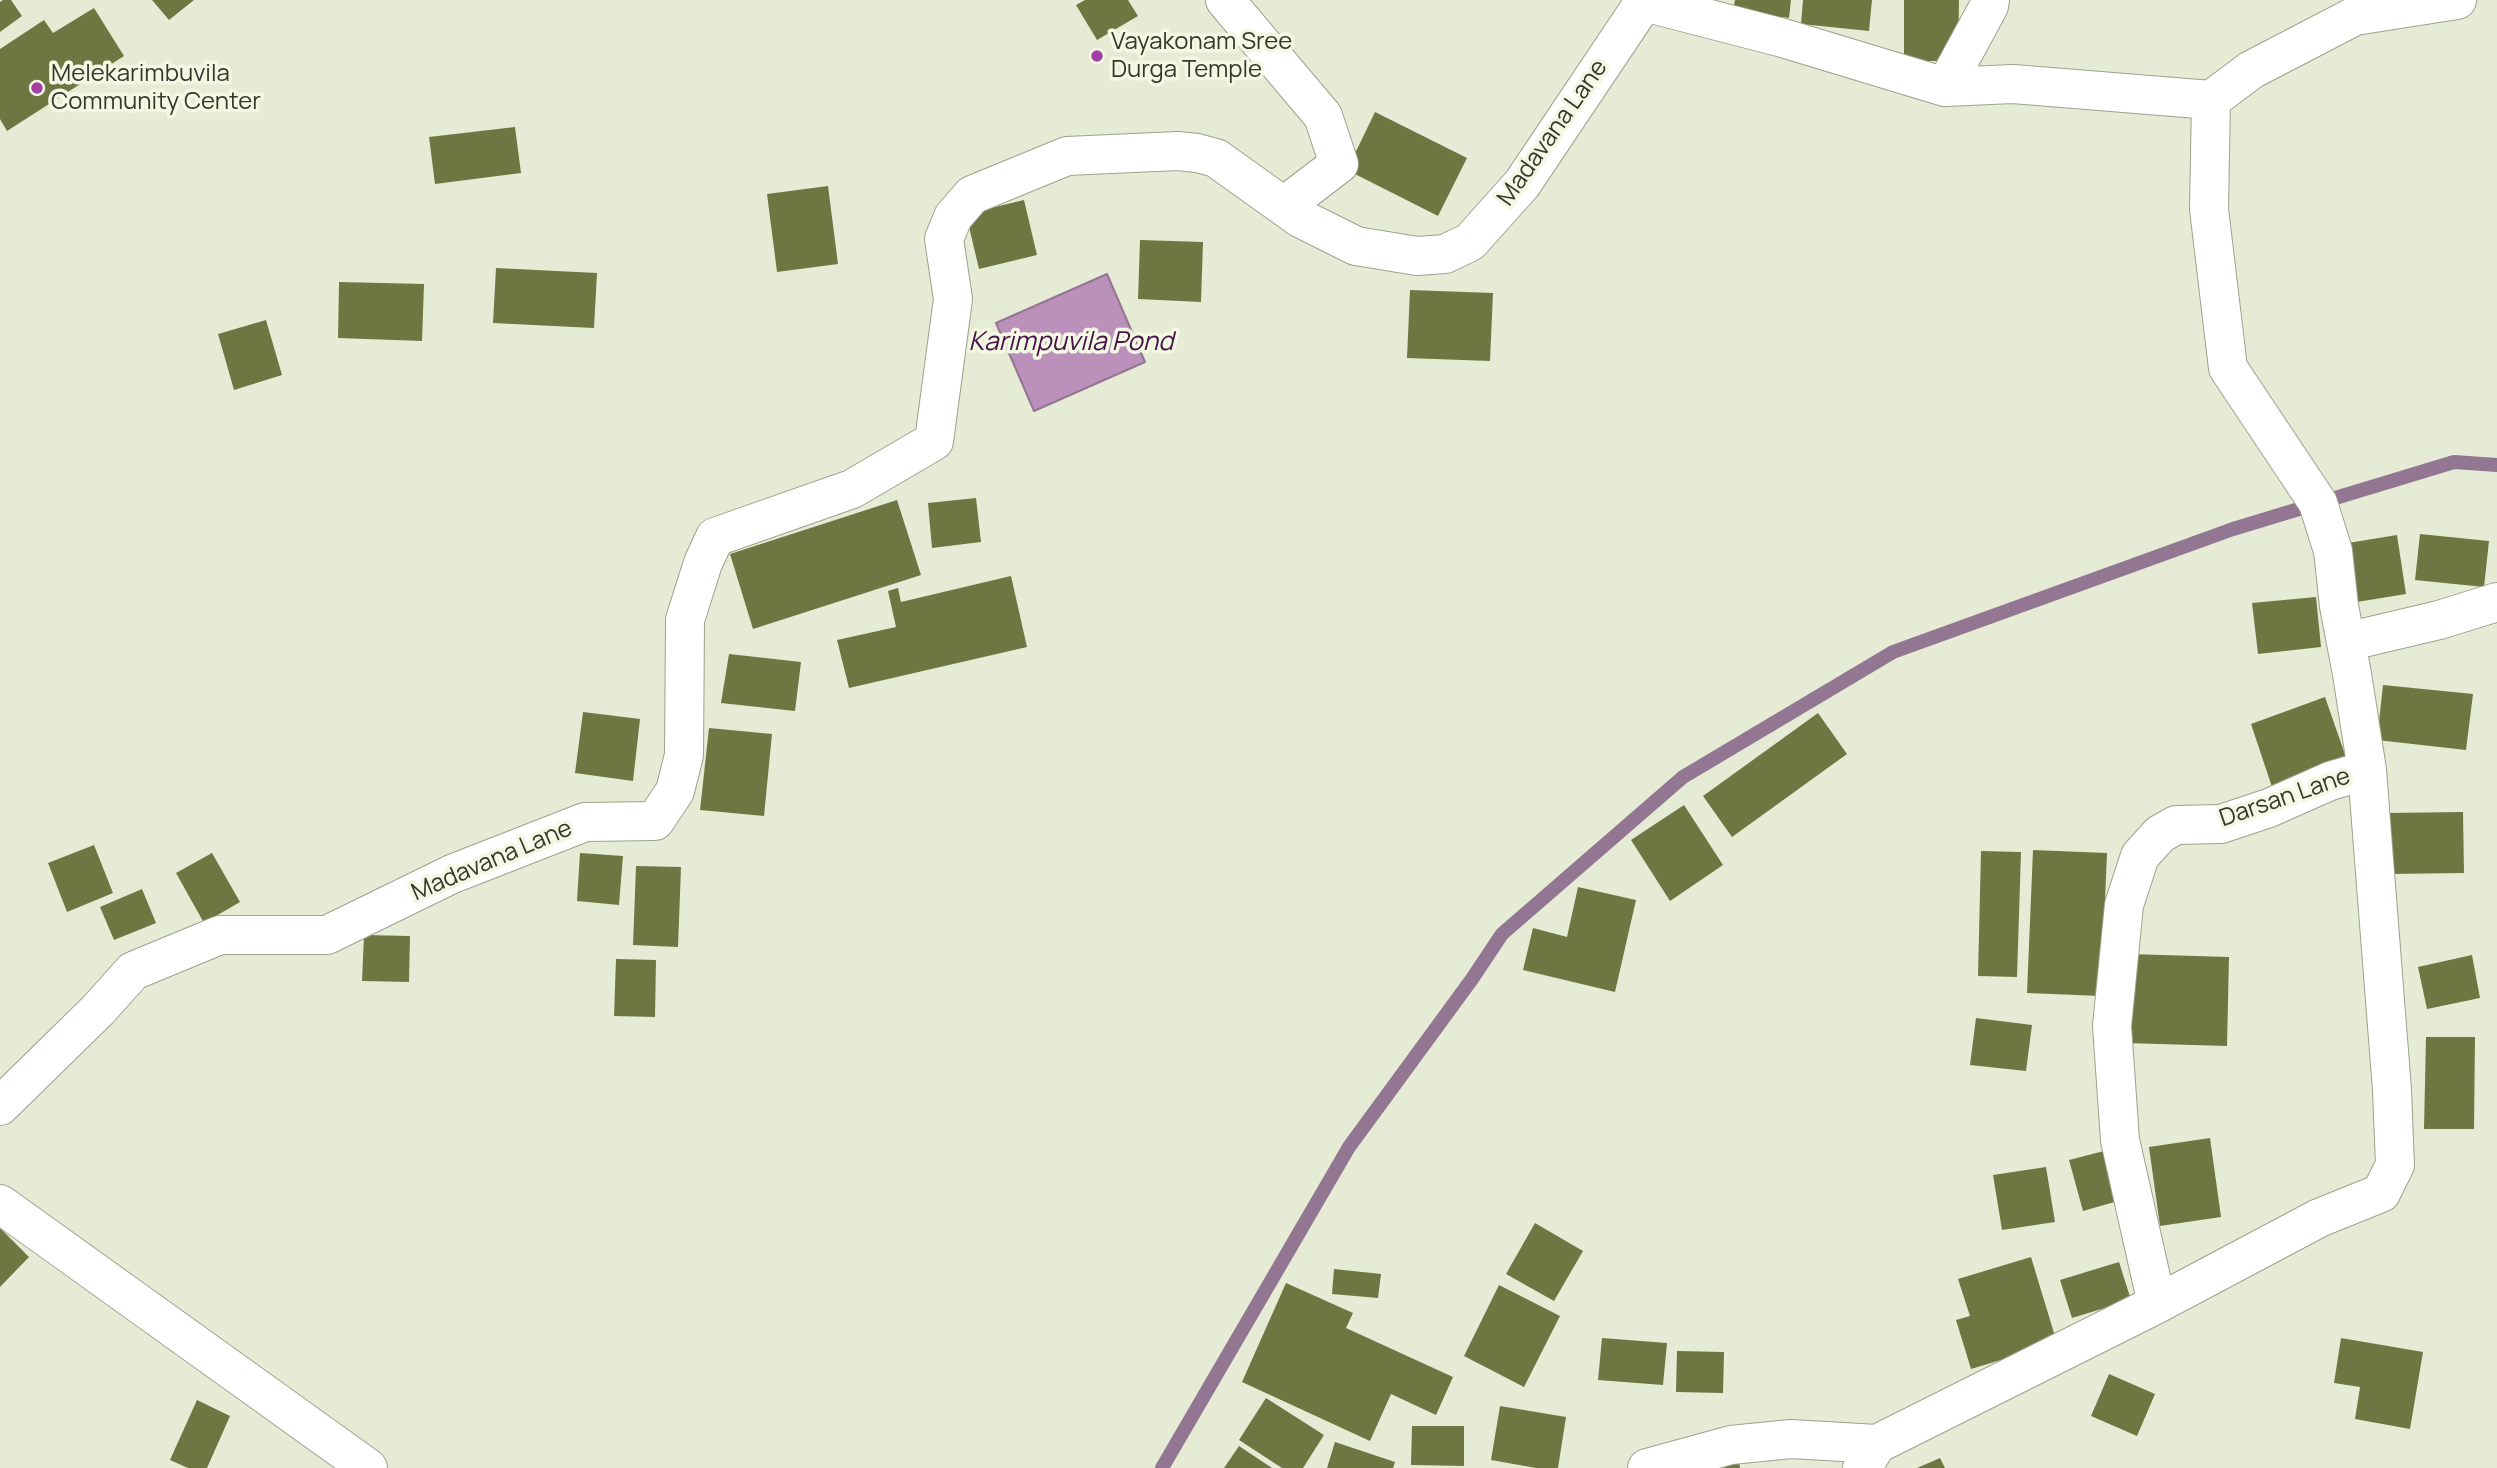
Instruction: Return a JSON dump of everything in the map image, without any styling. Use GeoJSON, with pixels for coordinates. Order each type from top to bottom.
{"type":"FeatureCollection","features":[{"type":"Feature","properties":{"kind":"street"},"geometry":{"type":"LineString","coordinates":[[1224,0],[1323,116],[1339,164],[1284,206]]}},
{"type":"Feature","properties":{"kind":"street"},"geometry":{"type":"LineString","coordinates":[[1945,87],[1990,0]]}},
{"type":"Feature","properties":{"kind":"street"},"geometry":{"type":"LineString","coordinates":[[2211,100],[2251,70],[2354,16],[2457,0]]}},
{"type":"Feature","properties":{"kind":"street","name":"Madavana Lane"},"geometry":{"type":"LineString","coordinates":[[0,1106],[98,1010],[133,971],[220,935],[327,935],[452,874],[585,822],[655,821],[675,791],[684,755],[685,620],[703,563],[715,537],[852,489],[934,441],[953,299],[944,239],[953,217],[972,195],[1067,156],[1178,151],[1216,158],[1300,218],[1356,246],[1418,256],[1445,254],[1470,242],[1522,184],[1644,1],[1783,38],[1945,87],[2013,84],[2211,100]]}},
{"type":"Feature","properties":{"kind":"street","name":"Darsan Lane"},"geometry":{"type":"LineString","coordinates":[[2157,1304],[2120,1140],[2112,1026],[2124,905],[2140,856],[2160,834],[2176,825],[2221,824],[2269,808],[2330,780],[2367,770],[2339,607],[2333,551],[2316,498],[2228,368],[2209,209],[2211,100]]}},
{"type":"Feature","properties":{"kind":"street"},"geometry":{"type":"LineString","coordinates":[[2346,642],[2439,620],[2497,602]]}},
{"type":"Feature","properties":{"kind":"street"},"geometry":{"type":"LineString","coordinates":[[1647,1468],[1731,1445],[1791,1439],[1869,1456],[2319,1218],[2381,1193],[2395,1165],[2392,1090],[2367,770]]}},
{"type":"Feature","properties":{"kind":"street"},"geometry":{"type":"LineString","coordinates":[[0,1204],[368,1468]]}},
{"type":"Feature","properties":{"kind":"water","name":"Karimpuvila Pond"},"geometry":{"type":"Polygon","coordinates":[[[1107,274],[1145,362],[1034,411],[996,323],[1107,274]]]}},
{"type":"Feature","properties":{"kind":"building"},"geometry":{"type":"Polygon","coordinates":[[[11,0],[22,16],[0,32],[0,2],[11,0]]]}},
{"type":"Feature","properties":{"kind":"building"},"geometry":{"type":"Polygon","coordinates":[[[152,0],[194,0],[169,20],[152,0]]]}},
{"type":"Feature","properties":{"kind":"building"},"geometry":{"type":"Polygon","coordinates":[[[1085,0],[1128,0],[1138,16],[1097,40],[1076,5],[1085,0]]]}},
{"type":"Feature","properties":{"kind":"building"},"geometry":{"type":"Polygon","coordinates":[[[1735,0],[1791,0],[1789,18],[1733,11],[1735,0]]]}},
{"type":"Feature","properties":{"kind":"building"},"geometry":{"type":"Polygon","coordinates":[[[1803,0],[1872,0],[1869,31],[1801,24],[1803,0]]]}},
{"type":"Feature","properties":{"kind":"building"},"geometry":{"type":"Polygon","coordinates":[[[1904,0],[1959,0],[1958,61],[1904,61],[1904,0]]]}},
{"type":"Feature","properties":{"kind":"building","name":"Melekarimbuvila Community Center"},"geometry":{"type":"Polygon","coordinates":[[[94,8],[124,56],[7,131],[0,119],[0,49],[44,20],[53,33],[94,8]]]}},
{"type":"Feature","properties":{"kind":"building"},"geometry":{"type":"Polygon","coordinates":[[[1375,112],[1467,158],[1438,216],[1347,170],[1375,112]]]}},
{"type":"Feature","properties":{"kind":"building"},"geometry":{"type":"Polygon","coordinates":[[[515,127],[521,173],[435,184],[429,137],[515,127]]]}},
{"type":"Feature","properties":{"kind":"building"},"geometry":{"type":"Polygon","coordinates":[[[828,186],[838,264],[777,272],[767,194],[828,186]]]}},
{"type":"Feature","properties":{"kind":"building"},"geometry":{"type":"Polygon","coordinates":[[[1024,200],[1037,255],[979,269],[966,214],[1024,200]]]}},
{"type":"Feature","properties":{"kind":"building"},"geometry":{"type":"Polygon","coordinates":[[[1140,240],[1203,242],[1201,302],[1138,299],[1140,240]]]}},
{"type":"Feature","properties":{"kind":"building"},"geometry":{"type":"Polygon","coordinates":[[[496,268],[597,273],[594,328],[493,323],[496,268]]]}},
{"type":"Feature","properties":{"kind":"building"},"geometry":{"type":"Polygon","coordinates":[[[339,282],[424,284],[422,341],[338,338],[339,282]]]}},
{"type":"Feature","properties":{"kind":"building"},"geometry":{"type":"Polygon","coordinates":[[[1410,290],[1493,293],[1490,361],[1407,358],[1410,290]]]}},
{"type":"Feature","properties":{"kind":"building"},"geometry":{"type":"Polygon","coordinates":[[[266,320],[282,375],[234,390],[218,334],[266,320]]]}},
{"type":"Feature","properties":{"kind":"building"},"geometry":{"type":"Polygon","coordinates":[[[976,498],[981,542],[932,548],[928,503],[976,498]]]}},
{"type":"Feature","properties":{"kind":"building"},"geometry":{"type":"Polygon","coordinates":[[[897,500],[921,575],[753,629],[730,554],[897,500]]]}},
{"type":"Feature","properties":{"kind":"building"},"geometry":{"type":"Polygon","coordinates":[[[2420,534],[2489,541],[2484,587],[2415,580],[2420,534]]]}},
{"type":"Feature","properties":{"kind":"building"},"geometry":{"type":"Polygon","coordinates":[[[2397,535],[2406,594],[2357,602],[2348,543],[2397,535]]]}},
{"type":"Feature","properties":{"kind":"building"},"geometry":{"type":"Polygon","coordinates":[[[1011,576],[1027,647],[849,688],[837,640],[896,627],[888,591],[898,588],[901,602],[1011,576]]]}},
{"type":"Feature","properties":{"kind":"building"},"geometry":{"type":"Polygon","coordinates":[[[2316,597],[2321,647],[2258,654],[2252,603],[2316,597]]]}},
{"type":"Feature","properties":{"kind":"building"},"geometry":{"type":"Polygon","coordinates":[[[729,654],[801,662],[795,711],[721,703],[729,654]]]}},
{"type":"Feature","properties":{"kind":"building"},"geometry":{"type":"Polygon","coordinates":[[[2383,685],[2473,694],[2466,750],[2377,740],[2383,685]]]}},
{"type":"Feature","properties":{"kind":"building"},"geometry":{"type":"Polygon","coordinates":[[[2325,697],[2348,763],[2273,790],[2251,724],[2325,697]]]}},
{"type":"Feature","properties":{"kind":"building"},"geometry":{"type":"Polygon","coordinates":[[[583,712],[640,719],[633,781],[575,773],[583,712]]]}},
{"type":"Feature","properties":{"kind":"building"},"geometry":{"type":"Polygon","coordinates":[[[1818,713],[1847,754],[1732,837],[1703,796],[1818,713]]]}},
{"type":"Feature","properties":{"kind":"building"},"geometry":{"type":"Polygon","coordinates":[[[709,728],[772,734],[764,816],[700,810],[709,728]]]}},
{"type":"Feature","properties":{"kind":"building"},"geometry":{"type":"Polygon","coordinates":[[[1684,805],[1723,865],[1670,901],[1631,840],[1684,805]]]}},
{"type":"Feature","properties":{"kind":"building"},"geometry":{"type":"Polygon","coordinates":[[[2463,812],[2464,873],[2388,874],[2386,813],[2463,812]]]}},
{"type":"Feature","properties":{"kind":"building"},"geometry":{"type":"Polygon","coordinates":[[[94,845],[113,893],[67,912],[48,863],[94,845]]]}},
{"type":"Feature","properties":{"kind":"building"},"geometry":{"type":"Polygon","coordinates":[[[2033,850],[2107,853],[2101,996],[2027,993],[2033,850]]]}},
{"type":"Feature","properties":{"kind":"building"},"geometry":{"type":"Polygon","coordinates":[[[1981,851],[2021,852],[2017,977],[1978,976],[1981,851]]]}},
{"type":"Feature","properties":{"kind":"building"},"geometry":{"type":"Polygon","coordinates":[[[212,853],[240,902],[204,923],[176,873],[212,853]]]}},
{"type":"Feature","properties":{"kind":"building"},"geometry":{"type":"Polygon","coordinates":[[[580,853],[623,856],[619,905],[577,901],[580,853]]]}},
{"type":"Feature","properties":{"kind":"building"},"geometry":{"type":"Polygon","coordinates":[[[636,866],[681,867],[678,947],[633,945],[636,866]]]}},
{"type":"Feature","properties":{"kind":"building"},"geometry":{"type":"Polygon","coordinates":[[[1578,887],[1636,900],[1615,992],[1523,970],[1533,928],[1567,937],[1578,887]]]}},
{"type":"Feature","properties":{"kind":"building"},"geometry":{"type":"Polygon","coordinates":[[[142,889],[156,923],[114,940],[100,907],[142,889]]]}},
{"type":"Feature","properties":{"kind":"building"},"geometry":{"type":"Polygon","coordinates":[[[364,935],[410,936],[409,982],[362,981],[364,935]]]}},
{"type":"Feature","properties":{"kind":"building"},"geometry":{"type":"Polygon","coordinates":[[[2128,954],[2229,957],[2227,1046],[2125,1043],[2128,954]]]}},
{"type":"Feature","properties":{"kind":"building"},"geometry":{"type":"Polygon","coordinates":[[[2472,955],[2480,998],[2427,1009],[2418,967],[2472,955]]]}},
{"type":"Feature","properties":{"kind":"building"},"geometry":{"type":"Polygon","coordinates":[[[616,959],[656,960],[655,1017],[614,1016],[616,959]]]}},
{"type":"Feature","properties":{"kind":"building"},"geometry":{"type":"Polygon","coordinates":[[[1976,1018],[2032,1025],[2026,1071],[1970,1065],[1976,1018]]]}},
{"type":"Feature","properties":{"kind":"building"},"geometry":{"type":"Polygon","coordinates":[[[2426,1037],[2475,1037],[2474,1129],[2424,1129],[2426,1037]]]}},
{"type":"Feature","properties":{"kind":"building"},"geometry":{"type":"Polygon","coordinates":[[[2210,1138],[2221,1217],[2160,1226],[2149,1147],[2210,1138]]]}},
{"type":"Feature","properties":{"kind":"building"},"geometry":{"type":"Polygon","coordinates":[[[2104,1151],[2118,1201],[2083,1211],[2069,1160],[2104,1151]]]}},
{"type":"Feature","properties":{"kind":"building"},"geometry":{"type":"Polygon","coordinates":[[[2046,1167],[2055,1222],[2002,1230],[1993,1175],[2046,1167]]]}},
{"type":"Feature","properties":{"kind":"building"},"geometry":{"type":"Polygon","coordinates":[[[1535,1223],[1583,1251],[1554,1301],[1506,1274],[1535,1223]]]}},
{"type":"Feature","properties":{"kind":"building"},"geometry":{"type":"Polygon","coordinates":[[[0,1228],[29,1257],[0,1287],[0,1228]]]}},
{"type":"Feature","properties":{"kind":"building"},"geometry":{"type":"Polygon","coordinates":[[[2031,1257],[2057,1343],[1971,1369],[1956,1320],[1970,1316],[1958,1279],[2031,1257]]]}},
{"type":"Feature","properties":{"kind":"building"},"geometry":{"type":"Polygon","coordinates":[[[2119,1262],[2131,1300],[2072,1318],[2060,1280],[2119,1262]]]}},
{"type":"Feature","properties":{"kind":"building"},"geometry":{"type":"Polygon","coordinates":[[[1334,1269],[1381,1274],[1378,1298],[1332,1294],[1334,1269]]]}},
{"type":"Feature","properties":{"kind":"building"},"geometry":{"type":"Polygon","coordinates":[[[1286,1283],[1353,1313],[1346,1328],[1453,1377],[1436,1415],[1391,1394],[1370,1441],[1242,1382],[1286,1283]]]}},
{"type":"Feature","properties":{"kind":"building"},"geometry":{"type":"Polygon","coordinates":[[[1499,1285],[1560,1316],[1524,1387],[1464,1356],[1499,1285]]]}},
{"type":"Feature","properties":{"kind":"building"},"geometry":{"type":"Polygon","coordinates":[[[1602,1338],[1667,1343],[1663,1385],[1598,1380],[1602,1338]]]}},
{"type":"Feature","properties":{"kind":"building"},"geometry":{"type":"Polygon","coordinates":[[[2341,1338],[2423,1352],[2410,1429],[2355,1419],[2360,1387],[2334,1383],[2341,1338]]]}},
{"type":"Feature","properties":{"kind":"building"},"geometry":{"type":"Polygon","coordinates":[[[1677,1351],[1724,1352],[1723,1393],[1676,1392],[1677,1351]]]}},
{"type":"Feature","properties":{"kind":"building"},"geometry":{"type":"Polygon","coordinates":[[[2109,1374],[2155,1394],[2137,1436],[2091,1416],[2109,1374]]]}},
{"type":"Feature","properties":{"kind":"building"},"geometry":{"type":"Polygon","coordinates":[[[1266,1398],[1324,1435],[1303,1468],[1282,1468],[1239,1440],[1266,1398]]]}},
{"type":"Feature","properties":{"kind":"building"},"geometry":{"type":"Polygon","coordinates":[[[197,1400],[230,1416],[207,1468],[188,1468],[170,1460],[197,1400]]]}},
{"type":"Feature","properties":{"kind":"building"},"geometry":{"type":"Polygon","coordinates":[[[1500,1406],[1566,1417],[1558,1468],[1536,1468],[1491,1460],[1500,1406]]]}},
{"type":"Feature","properties":{"kind":"building"},"geometry":{"type":"Polygon","coordinates":[[[1412,1426],[1464,1426],[1464,1466],[1411,1465],[1412,1426]]]}},
{"type":"Feature","properties":{"kind":"building"},"geometry":{"type":"Polygon","coordinates":[[[1335,1442],[1395,1462],[1393,1468],[1327,1468],[1335,1442]]]}},
{"type":"Feature","properties":{"kind":"building"},"geometry":{"type":"Polygon","coordinates":[[[1239,1446],[1272,1468],[1224,1468],[1239,1446]]]}},
{"type":"Feature","properties":{"kind":"building"},"geometry":{"type":"Polygon","coordinates":[[[1738,1457],[1740,1468],[1689,1468],[1738,1457]]]}},
{"type":"Feature","properties":{"kind":"building"},"geometry":{"type":"Polygon","coordinates":[[[1940,1458],[1945,1468],[1917,1468],[1940,1458]]]}},
{"type":"Feature","properties":{"kind":"waterway"},"geometry":{"type":"LineString","coordinates":[[1162,1468],[1349,1147],[1502,934],[1683,777],[1893,652],[2233,529],[2454,462],[2497,465]]}},
{"type":"Feature","properties":{"kind":"place","name":"Vayakonam Sree Durga Temple"},"geometry":{"type":"Point","coordinates":[1097,56]}},
{"type":"Feature","properties":{"kind":"place","name":"Melekarimbuvila Community Center"},"geometry":{"type":"Point","coordinates":[37,88]}}]}
